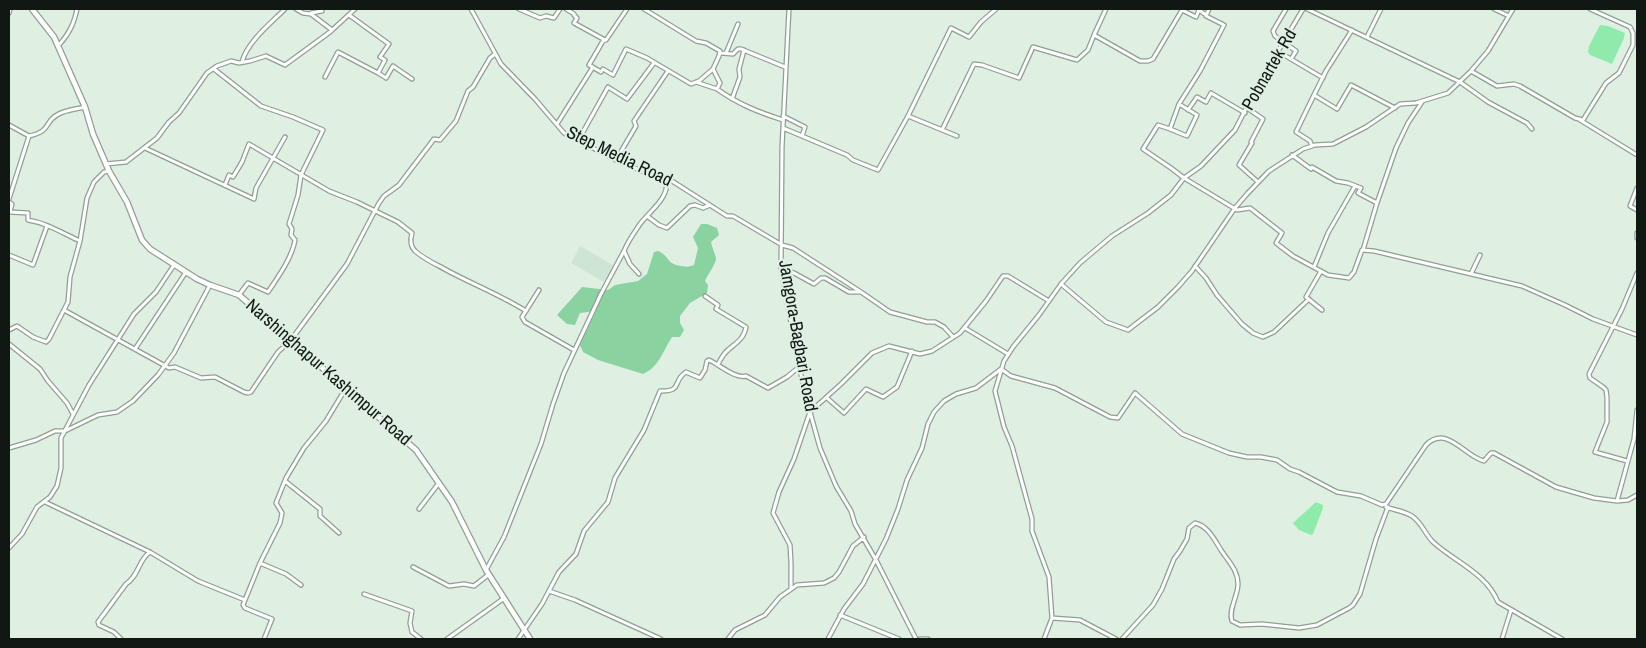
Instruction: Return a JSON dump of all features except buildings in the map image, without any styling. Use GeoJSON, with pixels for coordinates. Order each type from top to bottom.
{"type":"FeatureCollection","features":[{"type":"Feature","properties":{"kind":"street","name":"Narshinghapur Kashimpur Road"},"geometry":{"type":"LineString","coordinates":[[32,9],[54,37],[85,107],[93,134],[106,164],[127,202],[142,240],[150,249],[186,272],[210,285],[239,295],[416,450],[452,502],[487,572],[530,639]]}},
{"type":"Feature","properties":{"kind":"street"},"geometry":{"type":"LineString","coordinates":[[58,46],[68,35],[74,23],[77,9]]}},
{"type":"Feature","properties":{"kind":"street"},"geometry":{"type":"LineString","coordinates":[[242,62],[243,57],[254,40],[285,9]]}},
{"type":"Feature","properties":{"kind":"street"},"geometry":{"type":"LineString","coordinates":[[296,9],[310,14],[322,11]]}},
{"type":"Feature","properties":{"kind":"street"},"geometry":{"type":"LineString","coordinates":[[106,164],[126,162],[157,138],[168,122],[179,113],[200,81],[217,66],[231,61],[242,62],[266,56],[284,65],[332,30],[355,9]]}},
{"type":"Feature","properties":{"kind":"street","name":"Step Media Road"},"geometry":{"type":"LineString","coordinates":[[472,9],[494,54],[501,64],[531,94],[564,133],[616,160],[672,182],[727,216],[733,216],[782,245],[793,248],[890,312],[927,322],[936,322],[944,327],[953,337]]}},
{"type":"Feature","properties":{"kind":"street"},"geometry":{"type":"LineString","coordinates":[[519,9],[540,18],[546,16],[554,18],[560,9]]}},
{"type":"Feature","properties":{"kind":"street"},"geometry":{"type":"LineString","coordinates":[[566,9],[577,18],[574,22],[606,40]]}},
{"type":"Feature","properties":{"kind":"street"},"geometry":{"type":"LineString","coordinates":[[627,9],[606,40],[603,41],[589,65],[601,72],[603,69],[613,75],[626,49],[654,62],[691,84],[713,68],[720,52]]}},
{"type":"Feature","properties":{"kind":"street"},"geometry":{"type":"LineString","coordinates":[[646,9],[696,41],[706,43],[720,52],[733,54],[738,49],[744,50],[785,67]]}},
{"type":"Feature","properties":{"kind":"street","name":"Jamgora-Bagbari Road"},"geometry":{"type":"LineString","coordinates":[[789,9],[782,128],[781,269],[799,366],[820,448],[836,486],[851,511],[855,524],[876,560],[916,639]]}},
{"type":"Feature","properties":{"kind":"street"},"geometry":{"type":"LineString","coordinates":[[782,128],[878,170],[908,116],[951,28],[969,37],[981,22],[996,9]]}},
{"type":"Feature","properties":{"kind":"street"},"geometry":{"type":"LineString","coordinates":[[942,130],[974,64],[1019,78],[1033,47],[1077,60],[1088,50],[1106,9]]}},
{"type":"Feature","properties":{"kind":"street"},"geometry":{"type":"LineString","coordinates":[[1206,14],[1209,9]]}},
{"type":"Feature","properties":{"kind":"street"},"geometry":{"type":"LineString","coordinates":[[1286,9],[1273,31],[1275,36],[1296,51],[1291,59]]}},
{"type":"Feature","properties":{"kind":"street","name":"Pobnartek Rd"},"geometry":{"type":"LineString","coordinates":[[1000,369],[1008,354],[1061,284],[1080,263],[1112,236],[1148,213],[1171,195],[1184,178],[1201,166],[1235,130],[1258,85],[1303,9]]}},
{"type":"Feature","properties":{"kind":"street"},"geometry":{"type":"LineString","coordinates":[[1307,9],[1460,82],[1488,102],[1527,122],[1532,129]]}},
{"type":"Feature","properties":{"kind":"street"},"geometry":{"type":"LineString","coordinates":[[1367,37],[1381,9]]}},
{"type":"Feature","properties":{"kind":"street"},"geometry":{"type":"LineString","coordinates":[[1494,9],[1508,16]]}},
{"type":"Feature","properties":{"kind":"street"},"geometry":{"type":"LineString","coordinates":[[1061,284],[1106,322],[1128,330],[1158,307],[1178,287],[1235,208],[1269,171],[1292,155],[1312,146],[1333,144],[1366,127],[1400,104],[1422,101],[1448,93],[1472,71],[1488,51],[1512,9]]}},
{"type":"Feature","properties":{"kind":"street"},"geometry":{"type":"LineString","coordinates":[[1580,120],[1585,118],[1606,83],[1619,72],[1633,43],[1632,29],[1590,9]]}},
{"type":"Feature","properties":{"kind":"street"},"geometry":{"type":"LineString","coordinates":[[1094,35],[1111,43],[1130,56],[1148,61],[1153,59],[1182,10],[1196,16],[1199,10],[1224,25],[1200,71],[1179,104],[1170,129]]}},
{"type":"Feature","properties":{"kind":"street"},"geometry":{"type":"LineString","coordinates":[[310,14],[332,30]]}},
{"type":"Feature","properties":{"kind":"street"},"geometry":{"type":"LineString","coordinates":[[350,15],[389,44],[380,57],[385,60],[377,72]]}},
{"type":"Feature","properties":{"kind":"street"},"geometry":{"type":"LineString","coordinates":[[726,53],[738,24]]}},
{"type":"Feature","properties":{"kind":"street"},"geometry":{"type":"LineString","coordinates":[[1312,146],[1310,141],[1296,132],[1323,78],[1352,30]]}},
{"type":"Feature","properties":{"kind":"street"},"geometry":{"type":"LineString","coordinates":[[732,99],[740,77],[739,70],[744,50]]}},
{"type":"Feature","properties":{"kind":"street"},"geometry":{"type":"LineString","coordinates":[[325,77],[338,52],[386,78],[393,66],[412,79]]}},
{"type":"Feature","properties":{"kind":"street"},"geometry":{"type":"LineString","coordinates":[[1279,52],[1323,78]]}},
{"type":"Feature","properties":{"kind":"street"},"geometry":{"type":"LineString","coordinates":[[64,310],[118,338],[169,368],[175,367],[201,378],[215,377],[248,393],[251,392],[278,352],[291,340],[346,264],[384,196],[399,186],[434,139],[440,140],[450,129],[458,117],[468,91],[473,87],[494,54]]}},
{"type":"Feature","properties":{"kind":"street"},"geometry":{"type":"LineString","coordinates":[[578,141],[608,87],[627,99],[654,62]]}},
{"type":"Feature","properties":{"kind":"street"},"geometry":{"type":"LineString","coordinates":[[557,124],[593,67]]}},
{"type":"Feature","properties":{"kind":"street"},"geometry":{"type":"LineString","coordinates":[[713,68],[720,83],[717,89]]}},
{"type":"Feature","properties":{"kind":"street"},"geometry":{"type":"LineString","coordinates":[[214,69],[261,106],[323,130],[301,175],[298,194],[289,224],[292,229],[291,236],[295,240],[283,267],[268,292],[248,282],[239,295]]}},
{"type":"Feature","properties":{"kind":"street"},"geometry":{"type":"LineString","coordinates":[[616,160],[636,126],[634,121],[668,71]]}},
{"type":"Feature","properties":{"kind":"street"},"geometry":{"type":"LineString","coordinates":[[1472,71],[1497,86],[1514,84],[1520,86],[1637,154]]}},
{"type":"Feature","properties":{"kind":"street"},"geometry":{"type":"LineString","coordinates":[[696,82],[717,89],[756,112],[783,118],[805,127],[802,136]]}},
{"type":"Feature","properties":{"kind":"street"},"geometry":{"type":"LineString","coordinates":[[1314,96],[1336,109],[1351,85],[1395,108]]}},
{"type":"Feature","properties":{"kind":"street"},"geometry":{"type":"LineString","coordinates":[[1188,110],[1197,97],[1206,102],[1211,93],[1245,113]]}},
{"type":"Feature","properties":{"kind":"street"},"geometry":{"type":"LineString","coordinates":[[1179,104],[1197,115],[1187,136],[1158,125],[1143,149],[1184,178],[1237,210],[1250,208],[1282,233],[1276,244],[1294,256],[1328,275],[1349,278],[1354,272],[1363,250],[1396,148],[1422,101]]}},
{"type":"Feature","properties":{"kind":"street"},"geometry":{"type":"LineString","coordinates":[[9,126],[29,136],[38,134],[47,128],[56,115],[85,107]]}},
{"type":"Feature","properties":{"kind":"street"},"geometry":{"type":"LineString","coordinates":[[1247,108],[1263,119],[1239,165],[1258,182]]}},
{"type":"Feature","properties":{"kind":"street"},"geometry":{"type":"LineString","coordinates":[[908,116],[957,136]]}},
{"type":"Feature","properties":{"kind":"street"},"geometry":{"type":"LineString","coordinates":[[29,136],[9,200],[12,204],[10,212],[28,213],[28,220],[47,225],[80,241]]}},
{"type":"Feature","properties":{"kind":"street"},"geometry":{"type":"LineString","coordinates":[[145,148],[254,199],[256,188],[285,137]]}},
{"type":"Feature","properties":{"kind":"street"},"geometry":{"type":"LineString","coordinates":[[225,185],[229,175],[233,177],[242,162],[249,144],[329,191],[375,210],[398,222],[412,233],[410,244],[414,251],[526,311]]}},
{"type":"Feature","properties":{"kind":"street"},"geometry":{"type":"LineString","coordinates":[[1292,155],[1311,169],[1312,167],[1336,181],[1361,188],[1358,193],[1377,203]]}},
{"type":"Feature","properties":{"kind":"street"},"geometry":{"type":"LineString","coordinates":[[9,330],[17,326],[33,337],[46,342],[68,302],[70,277],[80,241],[87,198],[94,182],[104,172],[110,171]]}},
{"type":"Feature","properties":{"kind":"street"},"geometry":{"type":"LineString","coordinates":[[412,567],[449,586],[464,584],[474,586],[487,572],[504,537],[542,444],[553,404],[574,350],[628,242],[665,192],[666,181]]}},
{"type":"Feature","properties":{"kind":"street"},"geometry":{"type":"LineString","coordinates":[[1314,267],[1328,233],[1354,186]]}},
{"type":"Feature","properties":{"kind":"street"},"geometry":{"type":"LineString","coordinates":[[1637,188],[1630,206],[1637,210]]}},
{"type":"Feature","properties":{"kind":"street"},"geometry":{"type":"LineString","coordinates":[[647,216],[659,225],[667,228],[690,206],[695,205],[703,208],[710,205]]}},
{"type":"Feature","properties":{"kind":"street"},"geometry":{"type":"LineString","coordinates":[[9,255],[34,265],[47,225]]}},
{"type":"Feature","properties":{"kind":"street"},"geometry":{"type":"LineString","coordinates":[[1637,233],[1637,238]]}},
{"type":"Feature","properties":{"kind":"street"},"geometry":{"type":"LineString","coordinates":[[1363,250],[1522,286],[1613,327],[1637,335]]}},
{"type":"Feature","properties":{"kind":"street"},"geometry":{"type":"LineString","coordinates":[[624,252],[638,274]]}},
{"type":"Feature","properties":{"kind":"street"},"geometry":{"type":"LineString","coordinates":[[1471,274],[1480,254]]}},
{"type":"Feature","properties":{"kind":"street"},"geometry":{"type":"LineString","coordinates":[[9,548],[22,534],[38,507],[50,497],[57,486],[61,438],[89,385],[134,314],[156,292],[174,265]]}},
{"type":"Feature","properties":{"kind":"street"},"geometry":{"type":"LineString","coordinates":[[1195,266],[1206,278],[1217,296],[1242,324],[1253,333],[1263,337],[1274,332],[1309,299]]}},
{"type":"Feature","properties":{"kind":"street"},"geometry":{"type":"LineString","coordinates":[[781,269],[794,273],[814,284],[821,278],[825,278],[848,292],[861,292]]}},
{"type":"Feature","properties":{"kind":"street"},"geometry":{"type":"LineString","coordinates":[[1321,271],[1306,296],[1322,310]]}},
{"type":"Feature","properties":{"kind":"street"},"geometry":{"type":"LineString","coordinates":[[135,349],[186,272]]}},
{"type":"Feature","properties":{"kind":"street"},"geometry":{"type":"LineString","coordinates":[[1628,461],[1595,451],[1607,422],[1607,397],[1606,390],[1590,378],[1589,374],[1613,327],[1637,273]]}},
{"type":"Feature","properties":{"kind":"street"},"geometry":{"type":"LineString","coordinates":[[791,589],[792,562],[790,545],[774,513],[779,492],[794,459],[810,412],[872,353],[890,346],[920,354],[932,351],[953,337],[964,328],[986,302],[1002,276],[1008,276],[1049,301]]}},
{"type":"Feature","properties":{"kind":"street"},"geometry":{"type":"LineString","coordinates":[[9,448],[36,440],[55,431],[65,431],[98,415],[116,412],[133,401],[158,375],[174,353],[210,285]]}},
{"type":"Feature","properties":{"kind":"street"},"geometry":{"type":"LineString","coordinates":[[539,290],[522,317],[525,322],[574,350]]}},
{"type":"Feature","properties":{"kind":"street"},"geometry":{"type":"LineString","coordinates":[[705,296],[718,304],[716,309],[746,328],[740,341],[727,350],[718,364]]}},
{"type":"Feature","properties":{"kind":"street"},"geometry":{"type":"LineString","coordinates":[[964,328],[1008,354]]}},
{"type":"Feature","properties":{"kind":"street"},"geometry":{"type":"LineString","coordinates":[[9,344],[40,369],[48,382],[63,398],[73,415]]}},
{"type":"Feature","properties":{"kind":"street"},"geometry":{"type":"LineString","coordinates":[[827,397],[844,413],[866,389],[883,396],[897,387],[912,351]]}},
{"type":"Feature","properties":{"kind":"street"},"geometry":{"type":"LineString","coordinates":[[518,639],[542,604],[559,572],[576,554],[584,531],[608,502],[619,471],[644,430],[659,392],[674,390],[686,372],[700,378],[707,362],[710,360],[768,388],[787,377],[799,366]]}},
{"type":"Feature","properties":{"kind":"street"},"geometry":{"type":"LineString","coordinates":[[1000,369],[1011,376],[1055,388],[1110,417],[1118,418],[1135,393],[1182,434],[1229,453],[1277,460],[1290,469],[1337,492],[1351,493],[1408,513],[1417,520],[1433,542],[1486,581],[1498,602],[1562,639]]}},
{"type":"Feature","properties":{"kind":"street"},"geometry":{"type":"LineString","coordinates":[[828,639],[840,615],[858,592],[876,560],[898,509],[907,480],[922,448],[934,412],[944,401],[956,394],[976,388],[1000,369]]}},
{"type":"Feature","properties":{"kind":"street"},"geometry":{"type":"LineString","coordinates":[[1000,369],[994,391],[1004,427],[1012,446],[1032,519],[1032,531],[1049,577],[1052,618],[1044,639]]}},
{"type":"Feature","properties":{"kind":"street"},"geometry":{"type":"LineString","coordinates":[[264,639],[272,619],[245,608],[243,604],[260,563],[280,523],[282,513],[276,503],[285,481],[304,448],[326,421],[346,388]]}},
{"type":"Feature","properties":{"kind":"street"},"geometry":{"type":"LineString","coordinates":[[1617,501],[1634,439],[1637,410]]}},
{"type":"Feature","properties":{"kind":"street"},"geometry":{"type":"LineString","coordinates":[[1384,505],[1426,445],[1437,438],[1448,439],[1458,444],[1472,456],[1482,461],[1493,452],[1556,487],[1594,498],[1617,501],[1628,500],[1637,495]]}},
{"type":"Feature","properties":{"kind":"street"},"geometry":{"type":"LineString","coordinates":[[285,481],[320,509],[320,516],[339,533]]}},
{"type":"Feature","properties":{"kind":"street"},"geometry":{"type":"LineString","coordinates":[[419,509],[439,483]]}},
{"type":"Feature","properties":{"kind":"street"},"geometry":{"type":"LineString","coordinates":[[45,502],[150,552],[198,581],[245,600]]}},
{"type":"Feature","properties":{"kind":"street"},"geometry":{"type":"LineString","coordinates":[[1122,639],[1153,605],[1162,589],[1174,559],[1187,539],[1190,528],[1195,523],[1200,524],[1213,536],[1234,569],[1237,577],[1237,590],[1231,610],[1230,618],[1232,621],[1240,625],[1262,624],[1296,628],[1316,625],[1349,608],[1357,600],[1388,507]]}},
{"type":"Feature","properties":{"kind":"street"},"geometry":{"type":"LineString","coordinates":[[728,639],[735,630],[765,615],[780,597],[791,589],[806,583],[824,583],[834,578],[853,546],[864,538]]}},
{"type":"Feature","properties":{"kind":"street"},"geometry":{"type":"LineString","coordinates":[[121,639],[114,632],[99,625],[98,622],[126,584],[132,580],[142,558],[150,552]]}},
{"type":"Feature","properties":{"kind":"street"},"geometry":{"type":"LineString","coordinates":[[260,563],[286,574],[301,585]]}},
{"type":"Feature","properties":{"kind":"street"},"geometry":{"type":"LineString","coordinates":[[549,591],[575,600],[662,639]]}},
{"type":"Feature","properties":{"kind":"street"},"geometry":{"type":"LineString","coordinates":[[364,594],[412,611],[412,632],[421,639]]}},
{"type":"Feature","properties":{"kind":"street"},"geometry":{"type":"LineString","coordinates":[[448,639],[503,599]]}},
{"type":"Feature","properties":{"kind":"street"},"geometry":{"type":"LineString","coordinates":[[1502,639],[1511,610]]}},
{"type":"Feature","properties":{"kind":"street"},"geometry":{"type":"LineString","coordinates":[[840,615],[898,639]]}},
{"type":"Feature","properties":{"kind":"street"},"geometry":{"type":"LineString","coordinates":[[1052,618],[1080,620],[1116,639]]}},
{"type":"Feature","properties":{"kind":"street"},"geometry":{"type":"LineString","coordinates":[[920,639],[928,639]]}},
{"type":"Feature","properties":{"kind":"shaded area"},"geometry":{"type":"Polygon","coordinates":[[[1600,25],[1625,33],[1612,64],[1590,55],[1588,52],[1589,46],[1600,25]]]}},
{"type":"Feature","properties":{"kind":"shaded area"},"geometry":{"type":"Polygon","coordinates":[[[701,224],[717,228],[719,235],[711,242],[716,260],[705,281],[708,285],[707,293],[690,303],[680,316],[680,323],[684,330],[680,337],[672,337],[653,367],[643,374],[598,360],[583,352],[580,345],[596,311],[580,313],[575,325],[567,324],[557,315],[582,287],[608,290],[615,285],[638,281],[647,274],[654,252],[658,251],[665,255],[673,264],[686,267],[694,265],[698,248],[693,237],[701,224]]]}},
{"type":"Feature","properties":{"kind":"shaded area"},"geometry":{"type":"Polygon","coordinates":[[[580,246],[618,268],[609,285],[571,263],[580,246]]]}},
{"type":"Feature","properties":{"kind":"shaded area"},"geometry":{"type":"Polygon","coordinates":[[[1316,502],[1323,505],[1323,508],[1311,535],[1299,530],[1293,523],[1316,502]]]}}]}
